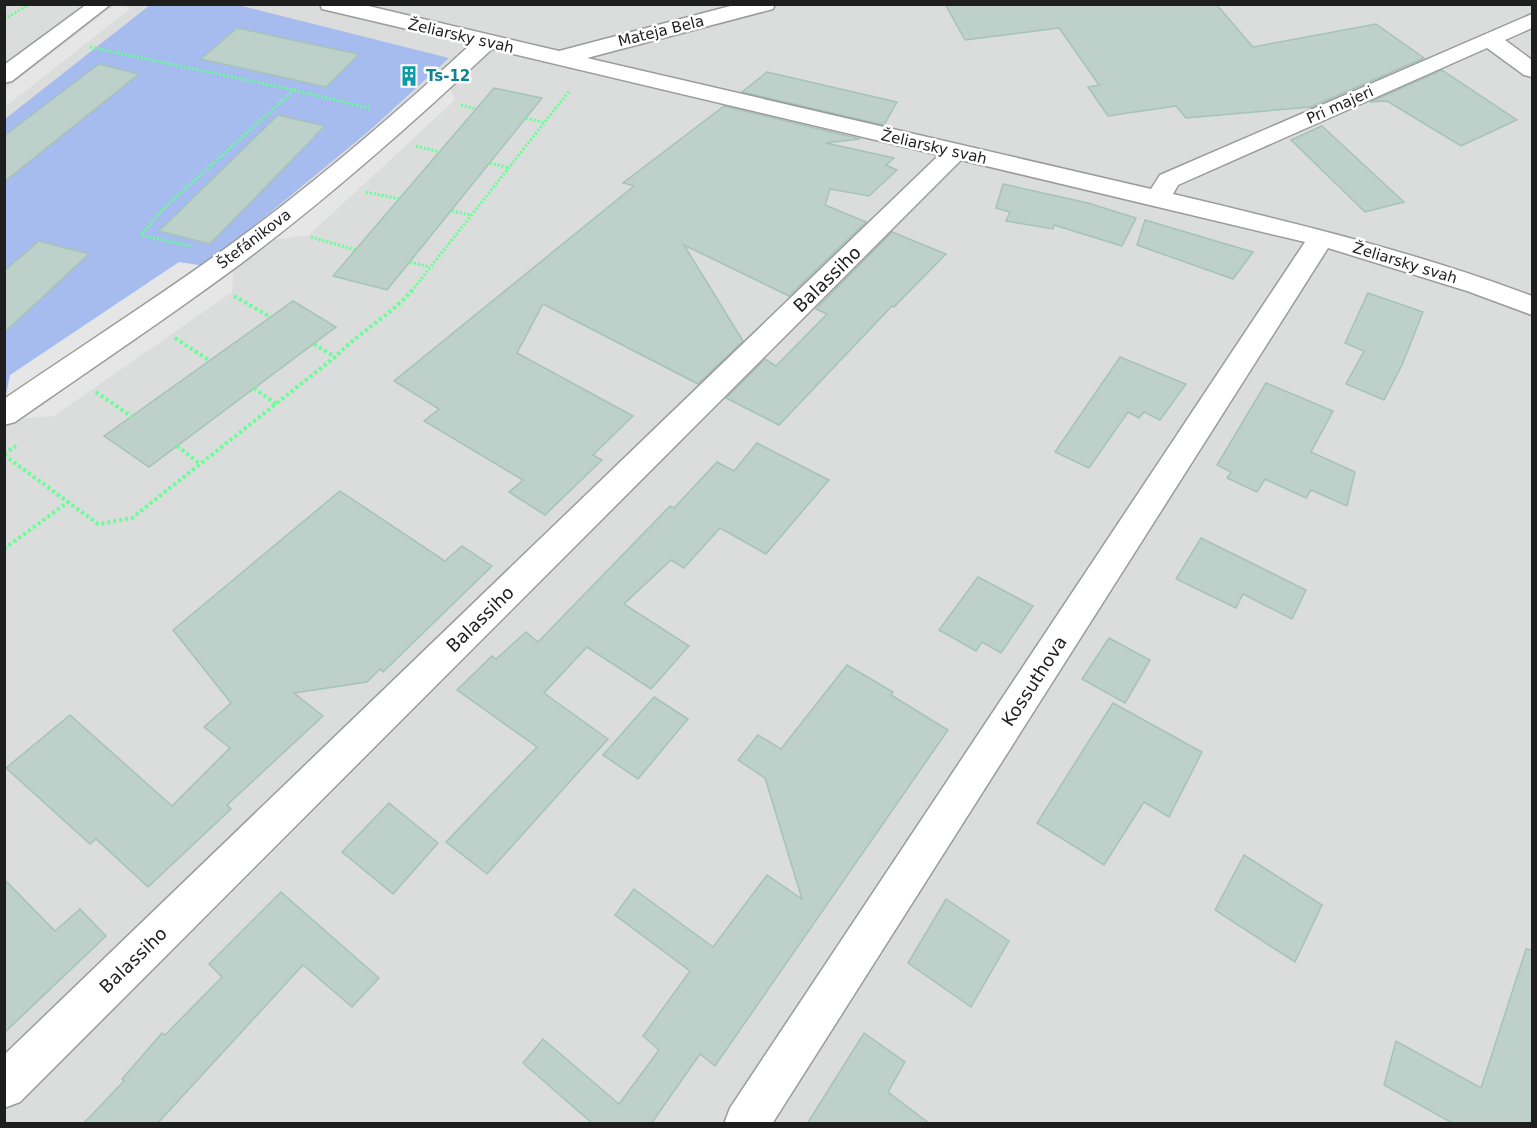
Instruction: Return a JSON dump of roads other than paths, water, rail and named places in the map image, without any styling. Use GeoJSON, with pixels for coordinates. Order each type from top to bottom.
{"type":"FeatureCollection","features":[{"type":"Feature","properties":{"kind":"street"},"geometry":{"type":"LineString","coordinates":[[4,76],[101,4]]}},
{"type":"Feature","properties":{"kind":"street","name":"Želiarsky svah"},"geometry":{"type":"LineString","coordinates":[[330,4],[1320,237],[1477,285],[1533,306]]}},
{"type":"Feature","properties":{"kind":"street","name":"Mateja Bela"},"geometry":{"type":"LineString","coordinates":[[557,59],[765,4]]}},
{"type":"Feature","properties":{"kind":"street","name":"Pri majeri"},"geometry":{"type":"LineString","coordinates":[[1156,200],[1169,180],[1533,20]]}},
{"type":"Feature","properties":{"kind":"street"},"geometry":{"type":"LineString","coordinates":[[1489,39],[1533,70]]}},
{"type":"Feature","properties":{"kind":"street","name":"Štefánikova"},"geometry":{"type":"LineString","coordinates":[[4,414],[219,266],[272,226],[425,99],[486,42]]}},
{"type":"Feature","properties":{"kind":"street","name":"Balassiho"},"geometry":{"type":"LineString","coordinates":[[4,1086],[956,152]]}},
{"type":"Feature","properties":{"kind":"street","name":"Kossuthova"},"geometry":{"type":"LineString","coordinates":[[746,1124],[1314,251],[1320,237]]}},
{"type":"Feature","properties":{"kind":"place","name":"Ts-12"},"geometry":{"type":"Point","coordinates":[409,76]}}]}
